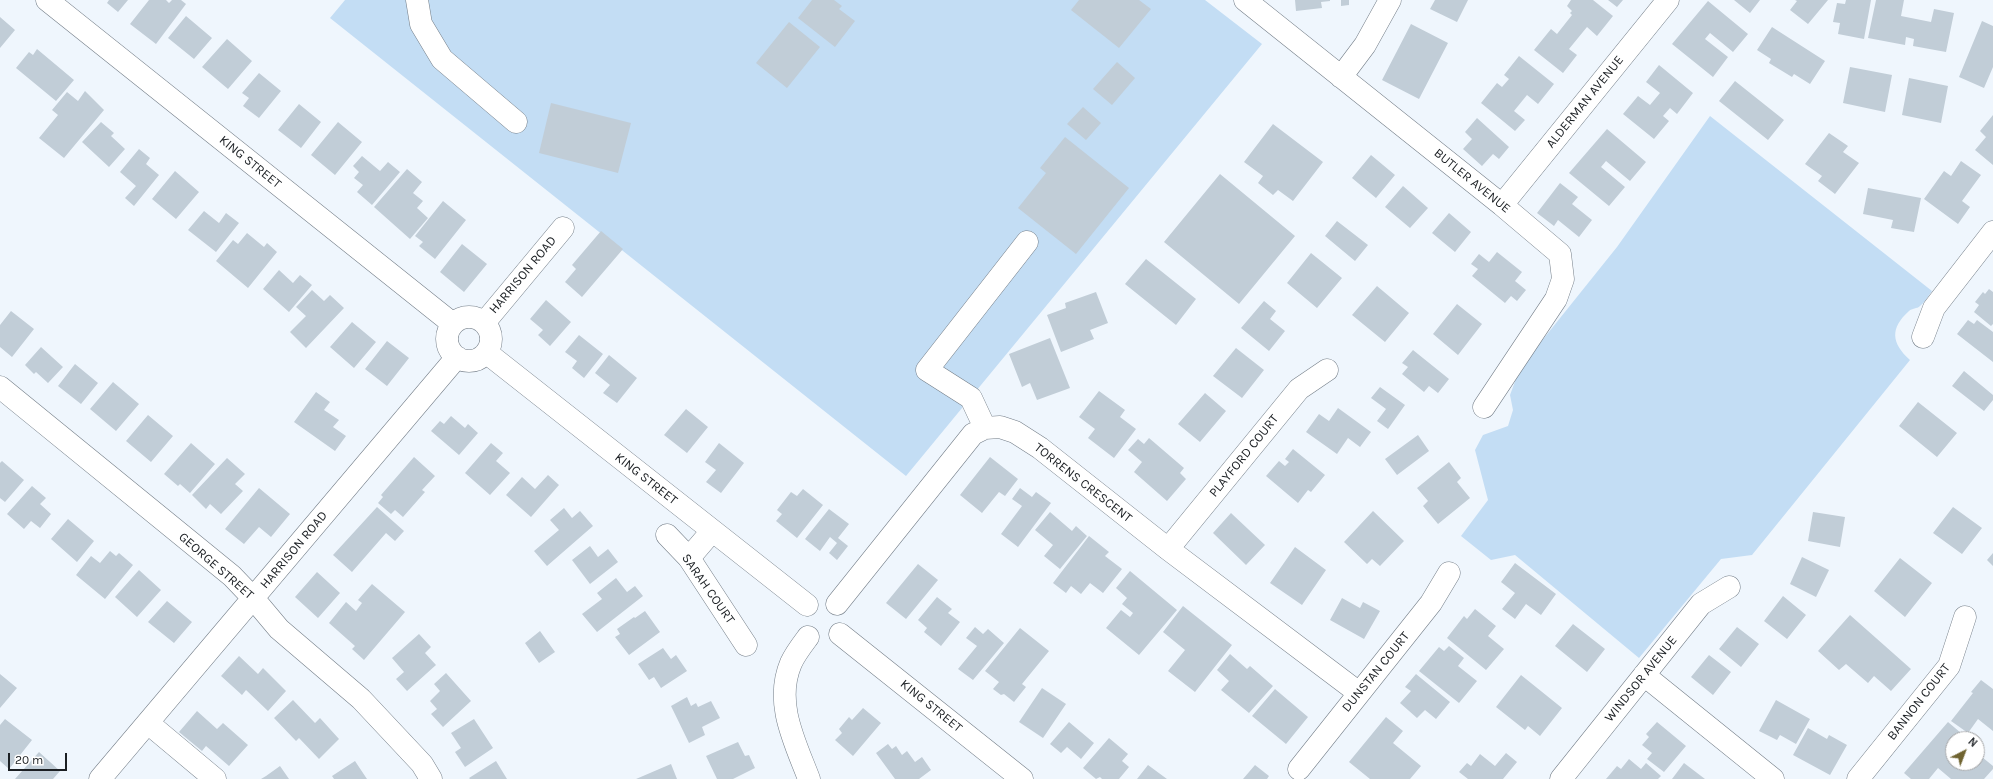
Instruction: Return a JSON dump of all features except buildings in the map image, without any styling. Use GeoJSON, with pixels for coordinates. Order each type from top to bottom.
{"type":"FeatureCollection","features":[{"type":"Feature","properties":{"kind":"street","name":"KING STREET"},"geometry":{"type":"LineString","coordinates":[[47,0],[453,324]]}},
{"type":"Feature","properties":{"kind":"street"},"geometry":{"type":"LineString","coordinates":[[417,0],[421,24],[442,59],[516,122]]}},
{"type":"Feature","properties":{"kind":"street","name":"BUTLER AVENUE"},"geometry":{"type":"LineString","coordinates":[[1245,0],[1502,205],[1560,254],[1563,279],[1556,299],[1484,407]]}},
{"type":"Feature","properties":{"kind":"street"},"geometry":{"type":"LineString","coordinates":[[1342,77],[1365,45],[1390,0]]}},
{"type":"Feature","properties":{"kind":"street","name":"ALDERMAN AVENUE"},"geometry":{"type":"LineString","coordinates":[[1502,205],[1668,0]]}},
{"type":"Feature","properties":{"kind":"street","name":"HARRISON ROAD"},"geometry":{"type":"LineString","coordinates":[[484,323],[563,228]]}},
{"type":"Feature","properties":{"kind":"street"},"geometry":{"type":"LineString","coordinates":[[1923,337],[1934,308],[1993,232]]}},
{"type":"Feature","properties":{"kind":"street"},"geometry":{"type":"LineString","coordinates":[[837,604],[973,434],[985,428],[971,398],[927,370],[1027,242]]}},
{"type":"Feature","properties":{"kind":"street"},"geometry":{"type":"LineString","coordinates":[[472,317],[484,323],[490,331],[491,339],[487,353],[481,358],[472,361],[463,360],[456,357],[450,350],[447,343],[448,333],[453,324],[461,319],[472,317]]}},
{"type":"Feature","properties":{"kind":"street","name":"KING STREET"},"geometry":{"type":"LineString","coordinates":[[487,353],[807,605]]}},
{"type":"Feature","properties":{"kind":"street","name":"HARRISON ROAD"},"geometry":{"type":"LineString","coordinates":[[100,779],[456,357]]}},
{"type":"Feature","properties":{"kind":"street","name":"PLAYFORD COURT"},"geometry":{"type":"LineString","coordinates":[[1168,549],[1299,389],[1327,370]]}},
{"type":"Feature","properties":{"kind":"street","name":"GEORGE STREET"},"geometry":{"type":"LineString","coordinates":[[0,387],[232,576],[279,629],[361,699],[422,764],[431,779]]}},
{"type":"Feature","properties":{"kind":"street","name":"TORRENS CRESCENT"},"geometry":{"type":"LineString","coordinates":[[985,428],[1005,428],[1015,432],[1040,448],[1168,549],[1359,693]]}},
{"type":"Feature","properties":{"kind":"street"},"geometry":{"type":"LineString","coordinates":[[689,558],[712,531]]}},
{"type":"Feature","properties":{"kind":"street","name":"SARAH COURT"},"geometry":{"type":"LineString","coordinates":[[667,535],[689,558],[746,645]]}},
{"type":"Feature","properties":{"kind":"street","name":"DUNSTAN COURT"},"geometry":{"type":"LineString","coordinates":[[1299,769],[1431,603],[1449,573]]}},
{"type":"Feature","properties":{"kind":"street","name":"WINDSOR AVENUE"},"geometry":{"type":"LineString","coordinates":[[1561,779],[1701,604],[1729,587]]}},
{"type":"Feature","properties":{"kind":"street"},"geometry":{"type":"LineString","coordinates":[[825,598],[837,604],[843,612],[845,620],[840,634],[834,639],[825,642],[816,641],[808,636],[801,624],[801,614],[807,605],[814,600],[825,598]]}},
{"type":"Feature","properties":{"kind":"street","name":"BANNON COURT"},"geometry":{"type":"LineString","coordinates":[[1858,779],[1949,666],[1965,617]]}},
{"type":"Feature","properties":{"kind":"street","name":"KING STREET"},"geometry":{"type":"LineString","coordinates":[[840,634],[1022,779]]}},
{"type":"Feature","properties":{"kind":"street"},"geometry":{"type":"LineString","coordinates":[[808,636],[791,662],[784,683],[784,707],[809,779]]}},
{"type":"Feature","properties":{"kind":"street"},"geometry":{"type":"LineString","coordinates":[[1644,675],[1773,779]]}},
{"type":"Feature","properties":{"kind":"street"},"geometry":{"type":"LineString","coordinates":[[148,723],[215,779]]}},
{"type":"Feature","properties":{"kind":"shaded area"},"geometry":{"type":"Polygon","coordinates":[[[345,0],[1205,0],[1262,44],[906,476],[330,18],[345,0]]]}},
{"type":"Feature","properties":{"kind":"shaded area"},"geometry":{"type":"Polygon","coordinates":[[[1710,116],[1932,291],[1922,304],[1917,308],[1910,310],[1903,317],[1898,323],[1896,329],[1896,342],[1899,348],[1910,360],[1752,555],[1721,559],[1639,658],[1515,555],[1491,560],[1461,536],[1488,500],[1475,450],[1483,435],[1508,426],[1513,410],[1510,395],[1520,368],[1617,247],[1710,116]]]}}]}
